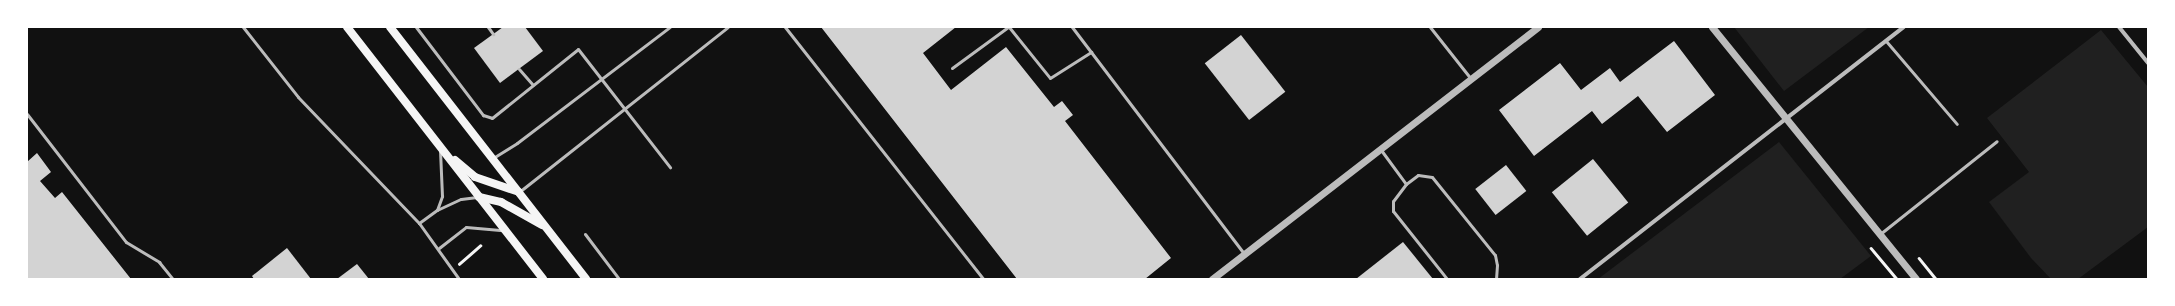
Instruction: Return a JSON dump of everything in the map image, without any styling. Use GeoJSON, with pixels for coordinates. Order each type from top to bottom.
{"type":"FeatureCollection","features":[{"type":"Feature","properties":{"kind":"main road"},"geometry":{"type":"LineString","coordinates":[[347,27],[543,279]]}},
{"type":"Feature","properties":{"kind":"main road"},"geometry":{"type":"LineString","coordinates":[[390,27],[586,279]]}},
{"type":"Feature","properties":{"kind":"main road"},"geometry":{"type":"LineString","coordinates":[[440,146],[475,177],[519,192]]}},
{"type":"Feature","properties":{"kind":"main road"},"geometry":{"type":"LineString","coordinates":[[479,197],[501,202],[546,227]]}},
{"type":"Feature","properties":{"kind":"street"},"geometry":{"type":"LineString","coordinates":[[1212,279],[1538,27]]}},
{"type":"Feature","properties":{"kind":"street"},"geometry":{"type":"LineString","coordinates":[[1712,27],[1916,279]]}},
{"type":"Feature","properties":{"kind":"street"},"geometry":{"type":"LineString","coordinates":[[1580,279],[1904,27]]}},
{"type":"Feature","properties":{"kind":"street"},"geometry":{"type":"LineString","coordinates":[[2118,27],[2148,63]]}},
{"type":"Feature","properties":{"kind":"lane"},"geometry":{"type":"LineString","coordinates":[[243,27],[298,97],[419,223],[439,248],[459,279]]}},
{"type":"Feature","properties":{"kind":"lane"},"geometry":{"type":"LineString","coordinates":[[416,27],[483,115],[492,118],[578,49],[670,167]]}},
{"type":"Feature","properties":{"kind":"lane"},"geometry":{"type":"LineString","coordinates":[[488,27],[493,34]]}},
{"type":"Feature","properties":{"kind":"lane"},"geometry":{"type":"LineString","coordinates":[[492,158],[517,143],[670,27]]}},
{"type":"Feature","properties":{"kind":"lane"},"geometry":{"type":"LineString","coordinates":[[519,192],[625,110],[728,27]]}},
{"type":"Feature","properties":{"kind":"lane"},"geometry":{"type":"LineString","coordinates":[[785,27],[983,279]]}},
{"type":"Feature","properties":{"kind":"lane"},"geometry":{"type":"LineString","coordinates":[[952,68],[1009,27],[1050,78],[1091,52]]}},
{"type":"Feature","properties":{"kind":"lane"},"geometry":{"type":"LineString","coordinates":[[1072,27],[1244,254]]}},
{"type":"Feature","properties":{"kind":"lane"},"geometry":{"type":"LineString","coordinates":[[1430,27],[1471,79]]}},
{"type":"Feature","properties":{"kind":"lane"},"geometry":{"type":"LineString","coordinates":[[1886,41],[1957,124]]}},
{"type":"Feature","properties":{"kind":"lane"},"geometry":{"type":"LineString","coordinates":[[519,69],[533,85]]}},
{"type":"Feature","properties":{"kind":"lane"},"geometry":{"type":"LineString","coordinates":[[27,114],[126,242],[159,262],[173,279]]}},
{"type":"Feature","properties":{"kind":"lane"},"geometry":{"type":"LineString","coordinates":[[1880,234],[1997,141]]}},
{"type":"Feature","properties":{"kind":"lane"},"geometry":{"type":"LineString","coordinates":[[437,210],[442,196],[440,146]]}},
{"type":"Feature","properties":{"kind":"lane"},"geometry":{"type":"LineString","coordinates":[[1380,149],[1406,184]]}},
{"type":"Feature","properties":{"kind":"lane"},"geometry":{"type":"LineString","coordinates":[[1447,279],[1393,211],[1393,201],[1406,184],[1418,175],[1432,177],[1495,255],[1497,265],[1496,279]]}},
{"type":"Feature","properties":{"kind":"lane"},"geometry":{"type":"LineString","coordinates":[[419,223],[437,210],[461,199],[479,197]]}},
{"type":"Feature","properties":{"kind":"lane"},"geometry":{"type":"LineString","coordinates":[[439,248],[466,228],[505,230]]}},
{"type":"Feature","properties":{"kind":"lane"},"geometry":{"type":"LineString","coordinates":[[585,234],[619,279]]}},
{"type":"Feature","properties":{"kind":"path"},"geometry":{"type":"LineString","coordinates":[[1871,248],[1897,279]]}},
{"type":"Feature","properties":{"kind":"path"},"geometry":{"type":"LineString","coordinates":[[1919,258],[1936,279]]}},
{"type":"Feature","properties":{"kind":"shaded area"},"geometry":{"type":"Polygon","coordinates":[[[1734,27],[1869,27],[1784,91],[1734,27]]]}},
{"type":"Feature","properties":{"kind":"shaded area"},"geometry":{"type":"Polygon","coordinates":[[[2101,30],[2148,87],[2148,227],[2078,279],[2051,279],[2031,258],[1989,202],[2029,172],[1987,118],[2101,30]]]}},
{"type":"Feature","properties":{"kind":"shaded area"},"geometry":{"type":"Polygon","coordinates":[[[1779,142],[1871,256],[1840,279],[1598,279],[1779,142]]]}},
{"type":"Feature","properties":{"kind":"building"},"geometry":{"type":"Polygon","coordinates":[[[503,27],[525,27],[543,51],[500,83],[474,48],[503,27]]]}},
{"type":"Feature","properties":{"kind":"building"},"geometry":{"type":"Polygon","coordinates":[[[821,27],[956,27],[923,53],[951,90],[1006,47],[1054,107],[1062,101],[1073,115],[1065,121],[1171,258],[1145,279],[1017,279],[821,27]]]}},
{"type":"Feature","properties":{"kind":"building"},"geometry":{"type":"Polygon","coordinates":[[[1241,35],[1285,92],[1249,120],[1205,63],[1241,35]]]}},
{"type":"Feature","properties":{"kind":"building"},"geometry":{"type":"Polygon","coordinates":[[[1674,41],[1715,95],[1667,132],[1638,96],[1602,124],[1592,111],[1534,156],[1499,110],[1560,63],[1581,90],[1610,68],[1620,82],[1674,41]]]}},
{"type":"Feature","properties":{"kind":"building"},"geometry":{"type":"Polygon","coordinates":[[[37,153],[51,172],[40,181],[55,198],[62,192],[131,279],[27,279],[27,162],[37,153]]]}},
{"type":"Feature","properties":{"kind":"building"},"geometry":{"type":"Polygon","coordinates":[[[1593,159],[1628,203],[1587,236],[1552,192],[1593,159]]]}},
{"type":"Feature","properties":{"kind":"building"},"geometry":{"type":"Polygon","coordinates":[[[1506,165],[1526,191],[1496,215],[1475,189],[1506,165]]]}},
{"type":"Feature","properties":{"kind":"building"},"geometry":{"type":"Polygon","coordinates":[[[1403,242],[1433,279],[1356,279],[1403,242]]]}},
{"type":"Feature","properties":{"kind":"building"},"geometry":{"type":"Polygon","coordinates":[[[287,248],[311,279],[254,279],[252,276],[287,248]]]}},
{"type":"Feature","properties":{"kind":"building"},"geometry":{"type":"Polygon","coordinates":[[[357,264],[369,279],[337,279],[357,264]]]}}]}
